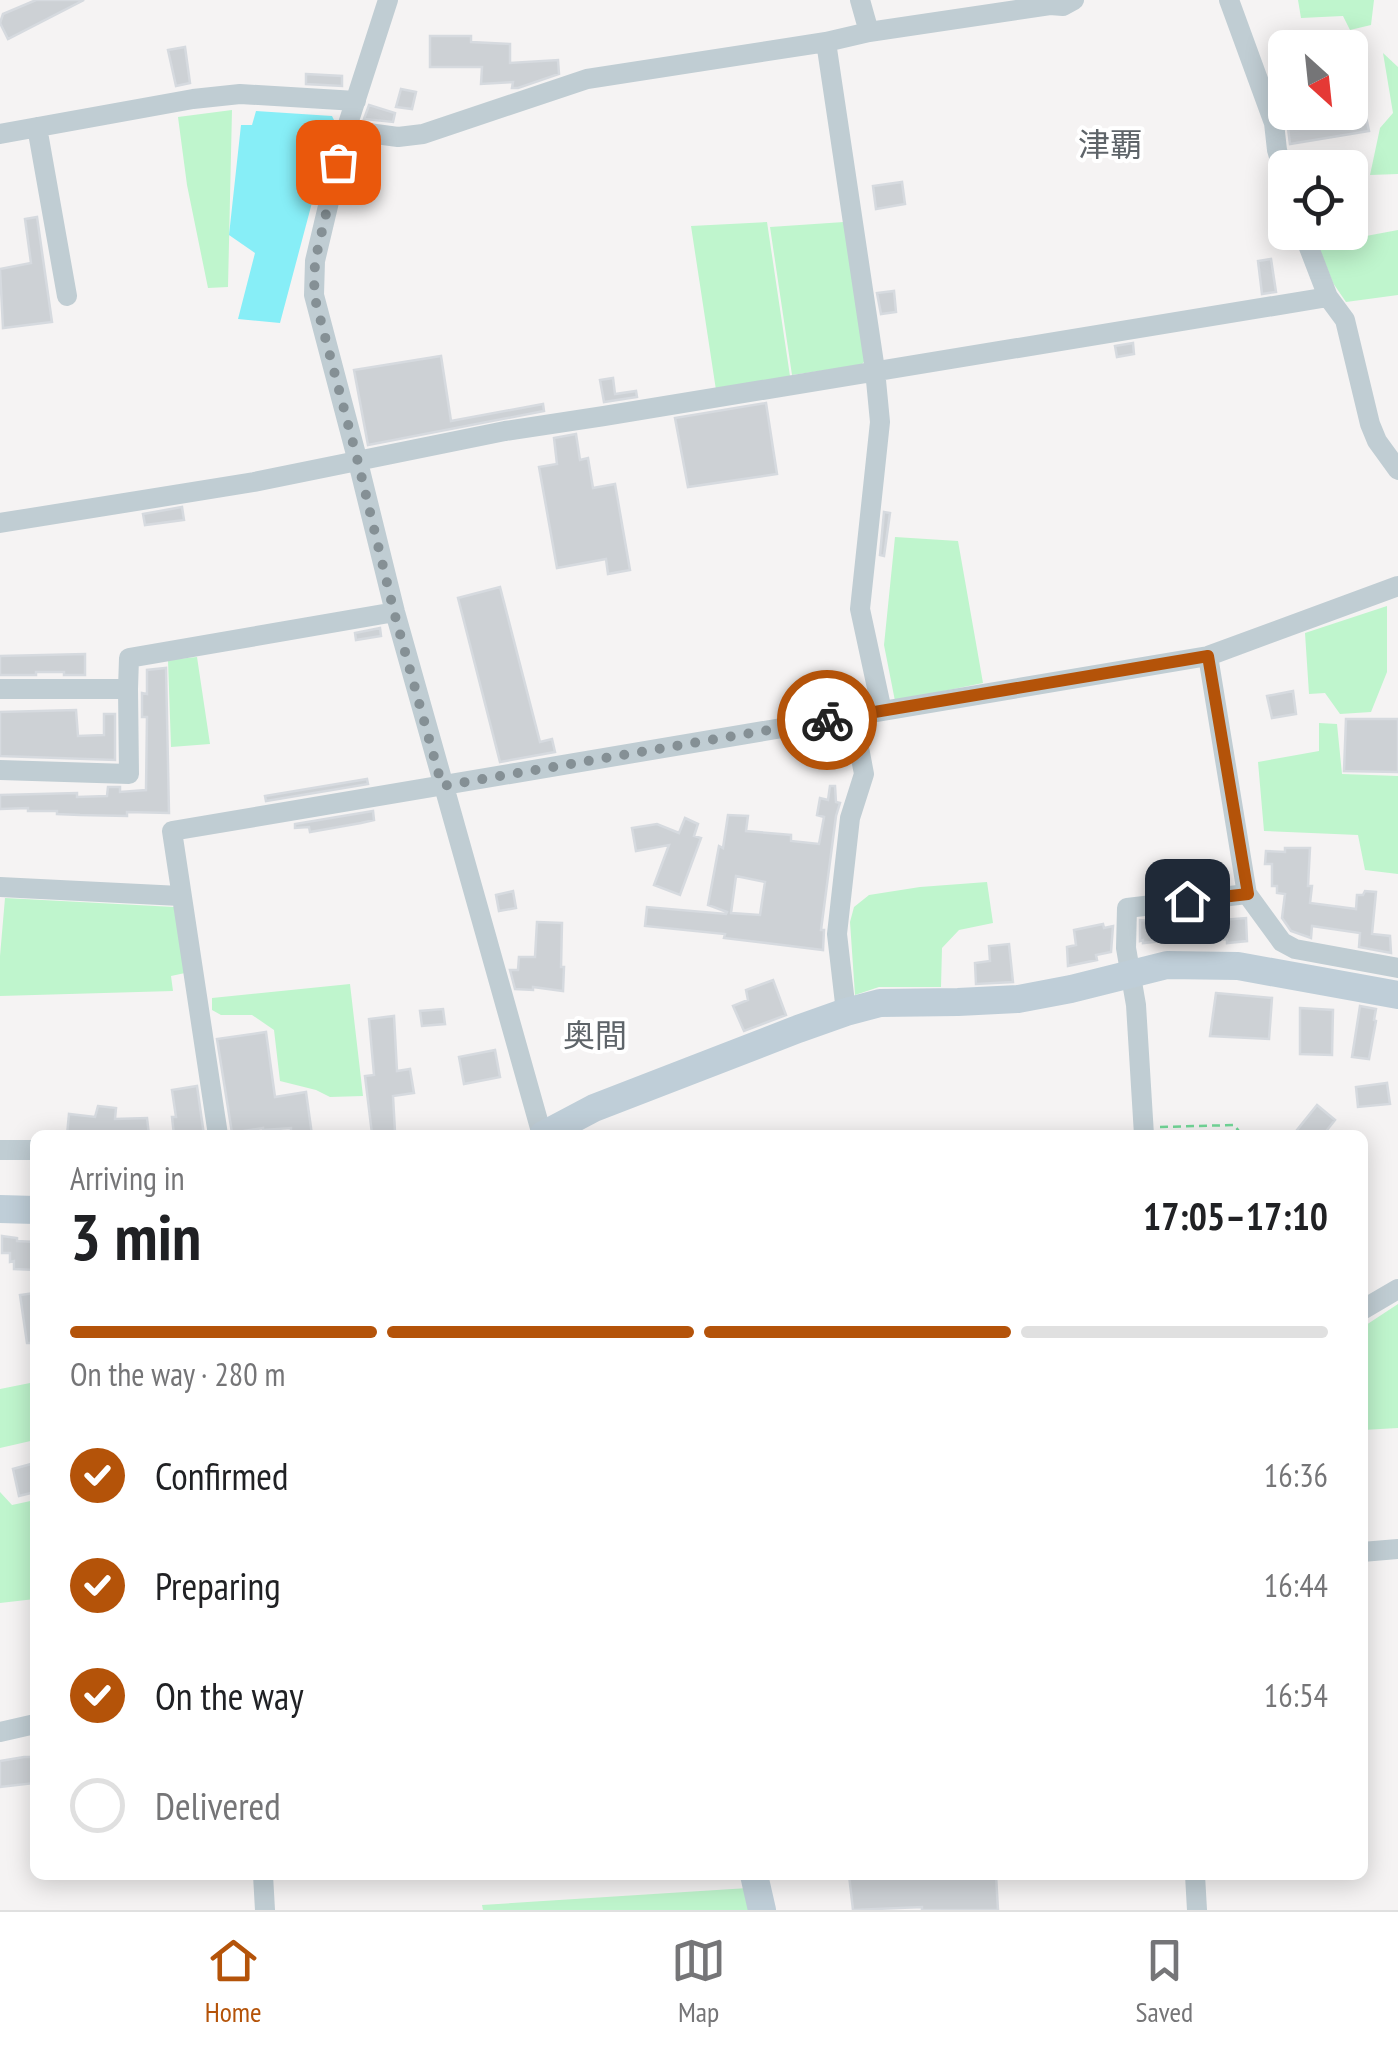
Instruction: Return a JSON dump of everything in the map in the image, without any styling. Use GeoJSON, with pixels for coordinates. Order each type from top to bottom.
{"type":"FeatureCollection","features":[{"type":"Feature","properties":{"kind":"street"},"geometry":{"type":"LineString","coordinates":[[389,0],[346,130],[315,261],[316,307],[394,612],[541,1130]]}},
{"type":"Feature","properties":{"kind":"street"},"geometry":{"type":"LineString","coordinates":[[860,0],[869,32]]}},
{"type":"Feature","properties":{"kind":"street"},"geometry":{"type":"LineString","coordinates":[[346,130],[398,137],[423,134],[587,79],[869,32],[1063,6],[1074,0]]}},
{"type":"Feature","properties":{"kind":"street"},"geometry":{"type":"LineString","coordinates":[[1230,0],[1274,123],[1277,150]]}},
{"type":"Feature","properties":{"kind":"street"},"geometry":{"type":"LineString","coordinates":[[826,42],[876,370],[880,422],[860,609],[882,711]]}},
{"type":"Feature","properties":{"kind":"street"},"geometry":{"type":"LineString","coordinates":[[0,134],[240,94],[356,101]]}},
{"type":"Feature","properties":{"kind":"street"},"geometry":{"type":"LineString","coordinates":[[37,128],[67,296]]}},
{"type":"Feature","properties":{"kind":"street"},"geometry":{"type":"LineString","coordinates":[[1310,250],[1328,297],[1344,320],[1370,424],[1398,470]]}},
{"type":"Feature","properties":{"kind":"street"},"geometry":{"type":"LineString","coordinates":[[0,523],[254,482],[505,431],[1328,297]]}},
{"type":"Feature","properties":{"kind":"street"},"geometry":{"type":"LineString","coordinates":[[217,1130],[172,831],[1208,656],[1398,586]]}},
{"type":"Feature","properties":{"kind":"street"},"geometry":{"type":"LineString","coordinates":[[0,770],[130,774],[129,658],[394,612]]}},
{"type":"Feature","properties":{"kind":"street"},"geometry":{"type":"LineString","coordinates":[[1208,656],[1248,894],[1282,942],[1294,949],[1398,968]]}},
{"type":"Feature","properties":{"kind":"street"},"geometry":{"type":"LineString","coordinates":[[0,689],[128,688]]}},
{"type":"Feature","properties":{"kind":"street"},"geometry":{"type":"LineString","coordinates":[[846,1012],[837,934],[850,818],[864,774],[853,716]]}},
{"type":"Feature","properties":{"kind":"street"},"geometry":{"type":"LineString","coordinates":[[0,887],[180,896]]}},
{"type":"Feature","properties":{"kind":"street"},"geometry":{"type":"LineString","coordinates":[[1144,1130],[1136,1005],[1126,948],[1127,908],[1248,894]]}},
{"type":"Feature","properties":{"kind":"street"},"geometry":{"type":"LineString","coordinates":[[552,1130],[594,1108],[846,1012],[880,1003],[1018,999],[1167,965],[1238,966],[1398,995]]}},
{"type":"Feature","properties":{"kind":"street"},"geometry":{"type":"LineString","coordinates":[[0,1150],[30,1150]]}},
{"type":"Feature","properties":{"kind":"street"},"geometry":{"type":"LineString","coordinates":[[0,1209],[30,1210]]}},
{"type":"Feature","properties":{"kind":"street"},"geometry":{"type":"LineString","coordinates":[[1368,1306],[1398,1289]]}},
{"type":"Feature","properties":{"kind":"street"},"geometry":{"type":"LineString","coordinates":[[1368,1552],[1398,1549]]}},
{"type":"Feature","properties":{"kind":"street"},"geometry":{"type":"LineString","coordinates":[[0,1732],[30,1725]]}},
{"type":"Feature","properties":{"kind":"street"},"geometry":{"type":"LineString","coordinates":[[262,1880],[265,1910]]}},
{"type":"Feature","properties":{"kind":"street"},"geometry":{"type":"LineString","coordinates":[[755,1880],[762,1910]]}},
{"type":"Feature","properties":{"kind":"street"},"geometry":{"type":"LineString","coordinates":[[1194,1880],[1197,1910]]}},
{"type":"Feature","properties":{"kind":"path"},"geometry":{"type":"LineString","coordinates":[[1159,1130],[1234,1125],[1238,1130]]}},
{"type":"Feature","properties":{"kind":"green space"},"geometry":{"type":"Polygon","coordinates":[[[1298,0],[1374,0],[1371,25],[1350,30],[1343,16],[1301,18],[1298,0]]]}},
{"type":"Feature","properties":{"kind":"green space"},"geometry":{"type":"Polygon","coordinates":[[[1383,53],[1398,67],[1398,174],[1370,175],[1380,128],[1393,113],[1383,53]]]}},
{"type":"Feature","properties":{"kind":"green space"},"geometry":{"type":"Polygon","coordinates":[[[232,110],[228,287],[208,288],[178,117],[232,110]]]}},
{"type":"Feature","properties":{"kind":"green space"},"geometry":{"type":"Polygon","coordinates":[[[767,222],[790,376],[716,390],[691,226],[767,222]]]}},
{"type":"Feature","properties":{"kind":"green space"},"geometry":{"type":"Polygon","coordinates":[[[844,222],[866,360],[861,365],[792,375],[770,227],[844,222]]]}},
{"type":"Feature","properties":{"kind":"green space"},"geometry":{"type":"Polygon","coordinates":[[[1398,230],[1398,295],[1346,302],[1333,283],[1320,250],[1368,250],[1368,236],[1398,230]]]}},
{"type":"Feature","properties":{"kind":"green space"},"geometry":{"type":"Polygon","coordinates":[[[895,537],[958,541],[983,683],[895,701],[884,645],[895,537]]]}},
{"type":"Feature","properties":{"kind":"green space"},"geometry":{"type":"Polygon","coordinates":[[[1387,606],[1387,672],[1371,712],[1340,714],[1325,693],[1309,694],[1305,633],[1387,606]]]}},
{"type":"Feature","properties":{"kind":"green space"},"geometry":{"type":"Polygon","coordinates":[[[197,657],[210,744],[171,747],[168,660],[197,657]]]}},
{"type":"Feature","properties":{"kind":"green space"},"geometry":{"type":"Polygon","coordinates":[[[1319,723],[1337,724],[1342,774],[1398,776],[1398,874],[1365,870],[1358,835],[1264,831],[1258,762],[1319,751],[1319,723]]]}},
{"type":"Feature","properties":{"kind":"green space"},"geometry":{"type":"Polygon","coordinates":[[[987,882],[993,923],[959,930],[942,948],[941,987],[879,987],[855,995],[850,922],[854,907],[869,895],[987,882]]]}},
{"type":"Feature","properties":{"kind":"green space"},"geometry":{"type":"Polygon","coordinates":[[[5,898],[174,907],[185,973],[171,976],[173,991],[0,996],[5,898]]]}},
{"type":"Feature","properties":{"kind":"green space"},"geometry":{"type":"Polygon","coordinates":[[[350,984],[363,1096],[330,1097],[280,1081],[274,1030],[252,1015],[221,1015],[212,1010],[212,998],[350,984]]]}},
{"type":"Feature","properties":{"kind":"green space"},"geometry":{"type":"Polygon","coordinates":[[[1398,1304],[1398,1428],[1368,1430],[1368,1324],[1398,1304]]]}},
{"type":"Feature","properties":{"kind":"green space"},"geometry":{"type":"Polygon","coordinates":[[[30,1383],[30,1441],[0,1448],[0,1389],[30,1383]]]}},
{"type":"Feature","properties":{"kind":"green space"},"geometry":{"type":"Polygon","coordinates":[[[0,1492],[12,1505],[30,1501],[30,1600],[0,1603],[0,1492]]]}},
{"type":"Feature","properties":{"kind":"green space"},"geometry":{"type":"Polygon","coordinates":[[[748,1888],[754,1910],[483,1910],[482,1905],[748,1888]]]}},
{"type":"Feature","properties":{"kind":"water"},"geometry":{"type":"Polygon","coordinates":[[[256,111],[332,116],[334,120],[280,323],[238,319],[255,253],[229,235],[241,125],[252,125],[256,111]]]}},
{"type":"Feature","properties":{"kind":"building"},"geometry":{"type":"Polygon","coordinates":[[[36,0],[84,0],[8,39],[0,23],[3,14],[36,0]]]}},
{"type":"Feature","properties":{"kind":"building"},"geometry":{"type":"Polygon","coordinates":[[[430,36],[471,36],[471,42],[510,44],[510,63],[558,60],[559,74],[518,88],[512,88],[513,82],[481,84],[482,67],[430,67],[430,36]]]}},
{"type":"Feature","properties":{"kind":"building"},"geometry":{"type":"Polygon","coordinates":[[[185,47],[190,83],[176,86],[168,50],[185,47]]]}},
{"type":"Feature","properties":{"kind":"building"},"geometry":{"type":"Polygon","coordinates":[[[306,74],[342,76],[342,86],[306,84],[306,74]]]}},
{"type":"Feature","properties":{"kind":"building"},"geometry":{"type":"Polygon","coordinates":[[[401,89],[416,92],[412,109],[396,107],[401,89]]]}},
{"type":"Feature","properties":{"kind":"building"},"geometry":{"type":"Polygon","coordinates":[[[369,105],[395,113],[393,122],[364,119],[369,105]]]}},
{"type":"Feature","properties":{"kind":"building"},"geometry":{"type":"Polygon","coordinates":[[[1368,126],[1369,131],[1290,144],[1288,130],[1368,130],[1368,126]]]}},
{"type":"Feature","properties":{"kind":"building"},"geometry":{"type":"Polygon","coordinates":[[[902,182],[905,204],[876,209],[873,186],[902,182]]]}},
{"type":"Feature","properties":{"kind":"building"},"geometry":{"type":"Polygon","coordinates":[[[37,217],[52,322],[3,328],[0,269],[31,263],[25,219],[37,217]]]}},
{"type":"Feature","properties":{"kind":"building"},"geometry":{"type":"Polygon","coordinates":[[[1271,259],[1276,292],[1262,294],[1258,261],[1271,259]]]}},
{"type":"Feature","properties":{"kind":"building"},"geometry":{"type":"Polygon","coordinates":[[[894,291],[896,312],[881,314],[877,293],[894,291]]]}},
{"type":"Feature","properties":{"kind":"building"},"geometry":{"type":"Polygon","coordinates":[[[1133,343],[1134,354],[1117,357],[1115,346],[1133,343]]]}},
{"type":"Feature","properties":{"kind":"building"},"geometry":{"type":"Polygon","coordinates":[[[441,356],[451,421],[543,404],[544,411],[368,445],[354,370],[441,356]]]}},
{"type":"Feature","properties":{"kind":"building"},"geometry":{"type":"Polygon","coordinates":[[[613,378],[615,394],[636,391],[637,397],[604,402],[600,380],[613,378]]]}},
{"type":"Feature","properties":{"kind":"building"},"geometry":{"type":"Polygon","coordinates":[[[766,403],[777,474],[688,487],[675,418],[766,403]]]}},
{"type":"Feature","properties":{"kind":"building"},"geometry":{"type":"Polygon","coordinates":[[[576,434],[580,460],[588,458],[593,488],[615,484],[630,570],[608,574],[606,559],[557,568],[539,467],[557,464],[554,438],[576,434]]]}},
{"type":"Feature","properties":{"kind":"building"},"geometry":{"type":"Polygon","coordinates":[[[182,507],[184,520],[145,525],[143,514],[182,507]]]}},
{"type":"Feature","properties":{"kind":"building"},"geometry":{"type":"Polygon","coordinates":[[[884,512],[890,513],[884,556],[880,555],[884,512]]]}},
{"type":"Feature","properties":{"kind":"building"},"geometry":{"type":"Polygon","coordinates":[[[500,587],[540,742],[552,739],[555,752],[500,762],[458,598],[500,587]]]}},
{"type":"Feature","properties":{"kind":"building"},"geometry":{"type":"Polygon","coordinates":[[[380,628],[381,636],[356,640],[355,633],[380,628]]]}},
{"type":"Feature","properties":{"kind":"building"},"geometry":{"type":"Polygon","coordinates":[[[85,654],[85,675],[0,675],[0,656],[85,654]]]}},
{"type":"Feature","properties":{"kind":"building"},"geometry":{"type":"Polygon","coordinates":[[[166,668],[169,813],[80,815],[28,808],[0,809],[0,795],[107,796],[108,787],[120,787],[120,792],[146,790],[147,717],[142,717],[142,693],[147,694],[147,670],[166,668]]]}},
{"type":"Feature","properties":{"kind":"building"},"geometry":{"type":"Polygon","coordinates":[[[863,690],[866,700],[838,705],[837,695],[863,690]]]}},
{"type":"Feature","properties":{"kind":"building"},"geometry":{"type":"Polygon","coordinates":[[[1293,691],[1296,714],[1272,718],[1267,696],[1293,691]]]}},
{"type":"Feature","properties":{"kind":"building"},"geometry":{"type":"Polygon","coordinates":[[[76,710],[78,736],[104,735],[104,714],[115,714],[115,760],[0,756],[0,712],[76,710]]]}},
{"type":"Feature","properties":{"kind":"building"},"geometry":{"type":"Polygon","coordinates":[[[1346,719],[1398,719],[1398,772],[1344,771],[1346,719]]]}},
{"type":"Feature","properties":{"kind":"building"},"geometry":{"type":"Polygon","coordinates":[[[367,779],[368,784],[266,801],[265,796],[367,779]]]}},
{"type":"Feature","properties":{"kind":"building"},"geometry":{"type":"Polygon","coordinates":[[[830,786],[835,786],[836,802],[840,803],[821,930],[823,950],[645,926],[647,907],[726,914],[708,905],[728,815],[748,816],[746,831],[791,835],[791,841],[819,844],[824,817],[817,815],[820,798],[828,800],[830,786]],[[736,876],[731,913],[760,915],[765,882],[736,876]]]}},
{"type":"Feature","properties":{"kind":"building"},"geometry":{"type":"Polygon","coordinates":[[[373,811],[374,820],[361,823],[310,832],[309,827],[295,828],[295,824],[373,811]]]}},
{"type":"Feature","properties":{"kind":"building"},"geometry":{"type":"Polygon","coordinates":[[[685,818],[698,824],[694,836],[701,838],[680,895],[654,885],[669,845],[636,851],[632,828],[657,824],[679,833],[685,818]]]}},
{"type":"Feature","properties":{"kind":"building"},"geometry":{"type":"Polygon","coordinates":[[[1285,848],[1310,848],[1310,903],[1356,909],[1357,895],[1376,892],[1372,934],[1390,936],[1391,953],[1359,947],[1360,933],[1312,926],[1311,938],[1291,931],[1282,918],[1285,894],[1277,893],[1277,886],[1272,886],[1272,864],[1265,864],[1266,851],[1285,852],[1285,848]]]}},
{"type":"Feature","properties":{"kind":"building"},"geometry":{"type":"Polygon","coordinates":[[[513,891],[516,908],[499,911],[496,895],[513,891]]]}},
{"type":"Feature","properties":{"kind":"building"},"geometry":{"type":"Polygon","coordinates":[[[1246,918],[1247,941],[1227,943],[1227,939],[1203,937],[1140,941],[1140,920],[1182,923],[1246,918]]]}},
{"type":"Feature","properties":{"kind":"building"},"geometry":{"type":"Polygon","coordinates":[[[537,922],[562,923],[563,991],[515,989],[510,970],[518,970],[519,957],[535,957],[537,922]]]}},
{"type":"Feature","properties":{"kind":"building"},"geometry":{"type":"Polygon","coordinates":[[[1103,924],[1104,928],[1113,926],[1111,952],[1096,955],[1097,960],[1068,966],[1067,947],[1076,945],[1074,930],[1103,924]]]}},
{"type":"Feature","properties":{"kind":"building"},"geometry":{"type":"Polygon","coordinates":[[[1009,944],[1013,982],[976,984],[975,963],[990,961],[989,946],[1009,944]]]}},
{"type":"Feature","properties":{"kind":"building"},"geometry":{"type":"Polygon","coordinates":[[[773,980],[786,1015],[744,1031],[733,1006],[748,1000],[746,990],[773,980]]]}},
{"type":"Feature","properties":{"kind":"building"},"geometry":{"type":"Polygon","coordinates":[[[1216,993],[1272,998],[1269,1039],[1210,1036],[1216,993]]]}},
{"type":"Feature","properties":{"kind":"building"},"geometry":{"type":"Polygon","coordinates":[[[1360,1006],[1376,1009],[1369,1059],[1352,1057],[1360,1006]]]}},
{"type":"Feature","properties":{"kind":"building"},"geometry":{"type":"Polygon","coordinates":[[[1300,1008],[1333,1010],[1332,1055],[1300,1054],[1300,1008]]]}},
{"type":"Feature","properties":{"kind":"building"},"geometry":{"type":"Polygon","coordinates":[[[443,1009],[445,1024],[422,1026],[420,1011],[443,1009]]]}},
{"type":"Feature","properties":{"kind":"building"},"geometry":{"type":"Polygon","coordinates":[[[394,1016],[397,1071],[410,1069],[414,1093],[393,1096],[395,1130],[372,1130],[365,1076],[374,1075],[369,1019],[394,1016]]]}},
{"type":"Feature","properties":{"kind":"building"},"geometry":{"type":"Polygon","coordinates":[[[266,1032],[275,1097],[306,1092],[311,1130],[232,1130],[217,1039],[266,1032]]]}},
{"type":"Feature","properties":{"kind":"building"},"geometry":{"type":"Polygon","coordinates":[[[495,1050],[500,1077],[464,1084],[459,1057],[495,1050]]]}},
{"type":"Feature","properties":{"kind":"building"},"geometry":{"type":"Polygon","coordinates":[[[1387,1083],[1390,1104],[1358,1107],[1356,1087],[1387,1083]]]}},
{"type":"Feature","properties":{"kind":"building"},"geometry":{"type":"Polygon","coordinates":[[[197,1086],[203,1130],[173,1130],[172,1117],[176,1117],[172,1090],[197,1086]]]}},
{"type":"Feature","properties":{"kind":"building"},"geometry":{"type":"Polygon","coordinates":[[[1317,1105],[1335,1120],[1327,1130],[1297,1130],[1317,1105]]]}},
{"type":"Feature","properties":{"kind":"building"},"geometry":{"type":"Polygon","coordinates":[[[98,1106],[116,1108],[115,1119],[147,1118],[148,1130],[67,1130],[69,1114],[95,1117],[98,1106]]]}},
{"type":"Feature","properties":{"kind":"building"},"geometry":{"type":"Polygon","coordinates":[[[2,1236],[30,1242],[30,1270],[14,1269],[10,1253],[2,1253],[2,1236]]]}},
{"type":"Feature","properties":{"kind":"building"},"geometry":{"type":"Polygon","coordinates":[[[30,1294],[30,1343],[27,1343],[20,1295],[30,1294]]]}},
{"type":"Feature","properties":{"kind":"building"},"geometry":{"type":"Polygon","coordinates":[[[30,1464],[30,1493],[19,1496],[13,1469],[30,1464]]]}},
{"type":"Feature","properties":{"kind":"building"},"geometry":{"type":"Polygon","coordinates":[[[30,1757],[30,1784],[0,1787],[0,1761],[30,1757]]]}},
{"type":"Feature","properties":{"kind":"building"},"geometry":{"type":"Polygon","coordinates":[[[850,1880],[996,1880],[998,1910],[853,1910],[850,1880]]]}},
{"type":"Feature","properties":{"kind":"way so far"},"geometry":{"type":"LineString","coordinates":[[338,162],[315,261],[314,295],[442,786],[827,720]]}},
{"type":"Feature","properties":{"kind":"district","name":"津覇"},"geometry":{"type":"Point","coordinates":[1110,145]}},
{"type":"Feature","properties":{"kind":"district","name":"奥間"},"geometry":{"type":"Point","coordinates":[595,1036]}},
{"type":"Feature","properties":{"kind":"route"},"geometry":{"type":"LineString","coordinates":[[827,720],[1208,656],[1248,894],[1187,901]]}}]}
